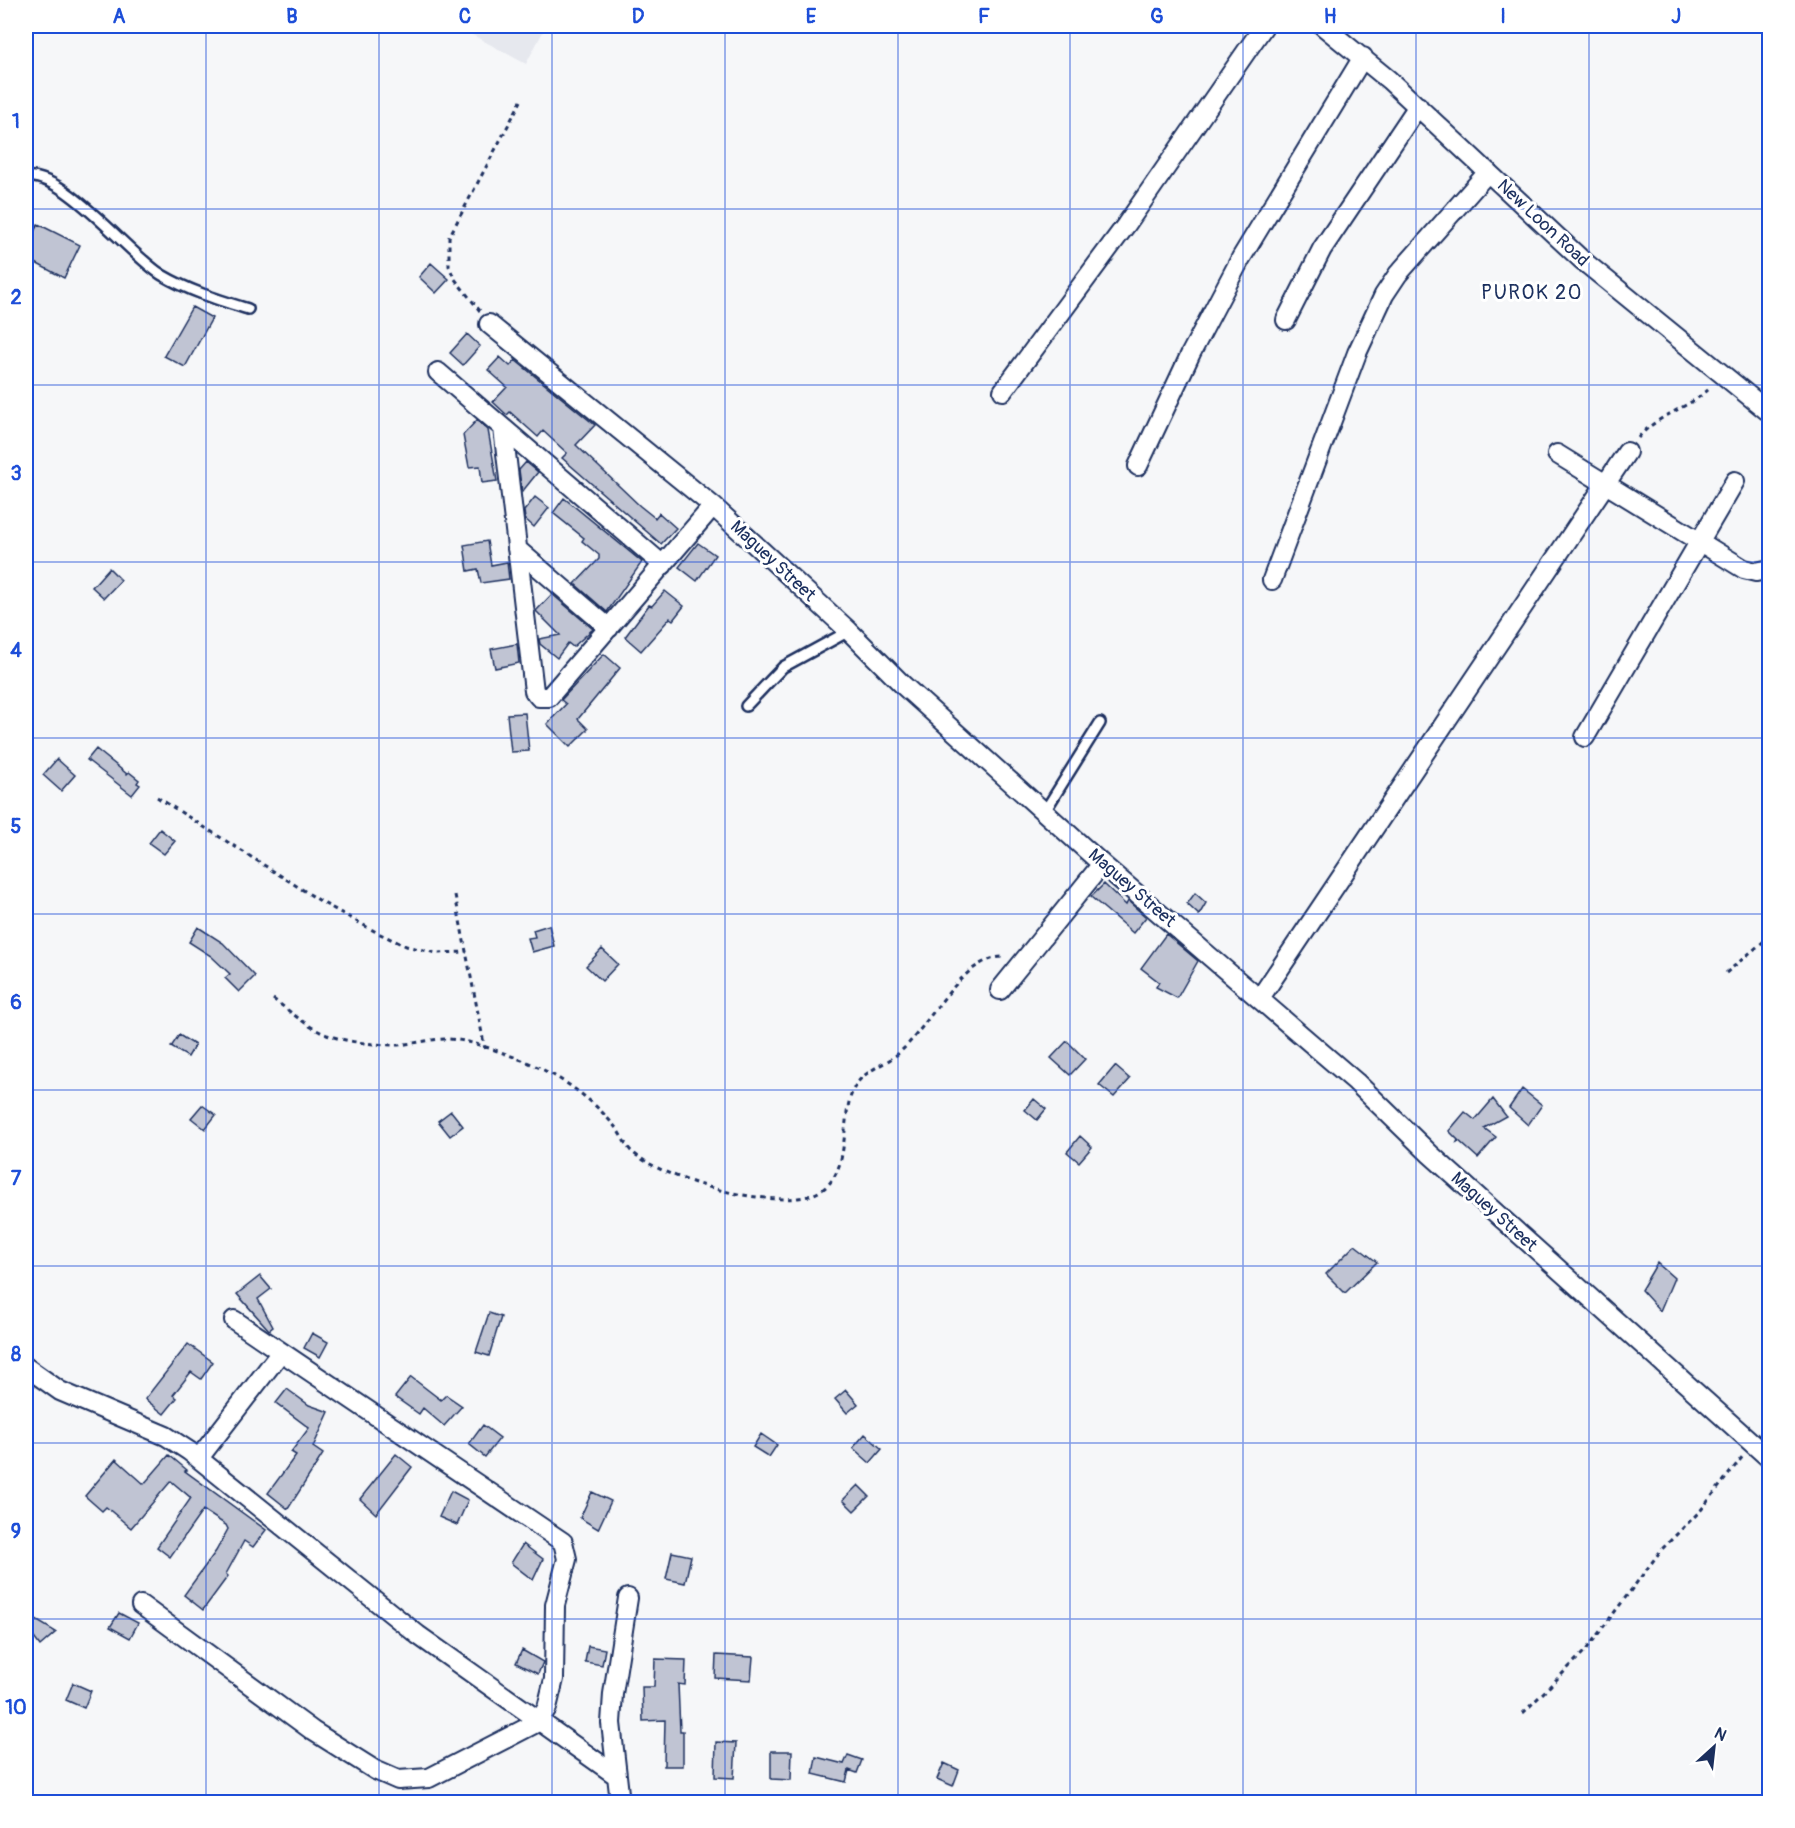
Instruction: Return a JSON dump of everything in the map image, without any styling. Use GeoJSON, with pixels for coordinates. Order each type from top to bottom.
{"type":"FeatureCollection","features":[{"type":"Feature","properties":{"kind":"street"},"geometry":{"type":"LineString","coordinates":[[1004,391],[1126,225],[1264,26]]}},
{"type":"Feature","properties":{"kind":"street","name":"New Loon Road"},"geometry":{"type":"LineString","coordinates":[[1323,26],[1363,57],[1418,106],[1582,261],[1722,376],[1770,412]]}},
{"type":"Feature","properties":{"kind":"street"},"geometry":{"type":"LineString","coordinates":[[1138,466],[1191,353],[1235,269],[1363,57]]}},
{"type":"Feature","properties":{"kind":"street"},"geometry":{"type":"LineString","coordinates":[[1286,320],[1328,239],[1418,106]]}},
{"type":"Feature","properties":{"kind":"street"},"geometry":{"type":"LineString","coordinates":[[1272,580],[1357,353],[1384,295],[1398,274],[1488,171]]}},
{"type":"Feature","properties":{"kind":"street","name":"Maguey Street"},"geometry":{"type":"LineString","coordinates":[[489,324],[713,506],[849,631],[904,686],[1102,864],[1356,1082],[1430,1154],[1770,1459]]}},
{"type":"Feature","properties":{"kind":"street"},"geometry":{"type":"LineString","coordinates":[[438,372],[663,565]]}},
{"type":"Feature","properties":{"kind":"street"},"geometry":{"type":"LineString","coordinates":[[503,428],[536,695],[543,698],[549,697],[713,506]]}},
{"type":"Feature","properties":{"kind":"street"},"geometry":{"type":"LineString","coordinates":[[1260,998],[1627,452]]}},
{"type":"Feature","properties":{"kind":"street"},"geometry":{"type":"LineString","coordinates":[[1557,454],[1744,569],[1756,572],[1770,569]]}},
{"type":"Feature","properties":{"kind":"street"},"geometry":{"type":"LineString","coordinates":[[1585,737],[1735,481]]}},
{"type":"Feature","properties":{"kind":"street"},"geometry":{"type":"LineString","coordinates":[[517,549],[609,628]]}},
{"type":"Feature","properties":{"kind":"street"},"geometry":{"type":"LineString","coordinates":[[1000,990],[1102,864]]}},
{"type":"Feature","properties":{"kind":"street"},"geometry":{"type":"LineString","coordinates":[[141,1605],[314,1731],[375,1770],[398,1780],[429,1778],[538,1722],[547,1708],[554,1679],[555,1605],[567,1559],[563,1542],[234,1320]]}},
{"type":"Feature","properties":{"kind":"street"},"geometry":{"type":"LineString","coordinates":[[199,1458],[281,1352]]}},
{"type":"Feature","properties":{"kind":"street"},"geometry":{"type":"LineString","coordinates":[[26,1367],[60,1391],[166,1436],[199,1458],[418,1635],[617,1776]]}},
{"type":"Feature","properties":{"kind":"street"},"geometry":{"type":"LineString","coordinates":[[620,1803],[611,1723],[613,1694],[628,1598]]}},
{"type":"Feature","properties":{"kind":"lane"},"geometry":{"type":"LineString","coordinates":[[26,177],[55,185],[95,215],[130,251],[162,275],[207,296],[248,309]]}},
{"type":"Feature","properties":{"kind":"lane"},"geometry":{"type":"LineString","coordinates":[[746,706],[783,667],[849,631]]}},
{"type":"Feature","properties":{"kind":"lane"},"geometry":{"type":"LineString","coordinates":[[1045,811],[1100,723]]}},
{"type":"Feature","properties":{"kind":"path"},"geometry":{"type":"LineString","coordinates":[[489,324],[467,291],[454,278],[449,266],[447,250],[449,237],[460,214],[521,101]]}},
{"type":"Feature","properties":{"kind":"path"},"geometry":{"type":"LineString","coordinates":[[1627,452],[1650,424],[1696,399],[1722,376]]}},
{"type":"Feature","properties":{"kind":"path"},"geometry":{"type":"LineString","coordinates":[[157,797],[325,904],[378,933],[406,946],[436,953],[467,952]]}},
{"type":"Feature","properties":{"kind":"path"},"geometry":{"type":"LineString","coordinates":[[455,895],[485,1049]]}},
{"type":"Feature","properties":{"kind":"path"},"geometry":{"type":"LineString","coordinates":[[1726,972],[1770,936]]}},
{"type":"Feature","properties":{"kind":"path"},"geometry":{"type":"LineString","coordinates":[[273,999],[327,1035],[352,1041],[395,1045],[448,1039],[525,1062],[563,1080],[588,1098],[616,1128],[630,1149],[669,1172],[723,1191],[766,1198],[799,1198],[815,1194],[837,1171],[844,1153],[849,1103],[855,1086],[871,1070],[891,1060],[909,1043],[968,972],[1003,956],[1020,965]]}},
{"type":"Feature","properties":{"kind":"path"},"geometry":{"type":"LineString","coordinates":[[1523,1713],[1586,1650],[1662,1549],[1701,1510],[1753,1444]]}},
{"type":"Feature","properties":{"kind":"shaded area"},"geometry":{"type":"Polygon","coordinates":[[[456,26],[546,26],[526,64],[456,26]]]}},
{"type":"Feature","properties":{"kind":"building"},"geometry":{"type":"Polygon","coordinates":[[[38,224],[80,245],[64,278],[26,258],[26,248],[38,224]]]}},
{"type":"Feature","properties":{"kind":"building"},"geometry":{"type":"Polygon","coordinates":[[[431,263],[449,279],[436,293],[419,277],[431,263]]]}},
{"type":"Feature","properties":{"kind":"building"},"geometry":{"type":"Polygon","coordinates":[[[192,307],[212,318],[185,367],[164,356],[192,307]]]}},
{"type":"Feature","properties":{"kind":"building"},"geometry":{"type":"Polygon","coordinates":[[[467,334],[480,346],[463,365],[450,353],[467,334]]]}},
{"type":"Feature","properties":{"kind":"building"},"geometry":{"type":"Polygon","coordinates":[[[500,357],[510,366],[515,360],[595,425],[576,445],[640,506],[655,518],[659,513],[676,528],[661,544],[562,458],[567,453],[543,431],[538,437],[510,412],[507,415],[493,402],[507,387],[488,370],[500,357]]]}},
{"type":"Feature","properties":{"kind":"building"},"geometry":{"type":"Polygon","coordinates":[[[477,420],[488,430],[497,481],[482,483],[480,466],[469,467],[463,435],[477,420]]]}},
{"type":"Feature","properties":{"kind":"building"},"geometry":{"type":"Polygon","coordinates":[[[526,462],[538,472],[522,492],[519,470],[526,462]]]}},
{"type":"Feature","properties":{"kind":"building"},"geometry":{"type":"Polygon","coordinates":[[[535,497],[549,508],[534,527],[525,519],[524,511],[535,497]]]}},
{"type":"Feature","properties":{"kind":"building"},"geometry":{"type":"Polygon","coordinates":[[[564,498],[642,562],[607,612],[575,584],[599,559],[599,555],[582,541],[584,538],[553,513],[564,498]]]}},
{"type":"Feature","properties":{"kind":"building"},"geometry":{"type":"Polygon","coordinates":[[[487,541],[491,565],[507,562],[509,579],[481,583],[478,569],[468,571],[464,545],[487,541]]]}},
{"type":"Feature","properties":{"kind":"building"},"geometry":{"type":"Polygon","coordinates":[[[698,543],[715,555],[697,581],[679,567],[698,543]]]}},
{"type":"Feature","properties":{"kind":"building"},"geometry":{"type":"Polygon","coordinates":[[[109,568],[121,580],[104,598],[92,587],[109,568]]]}},
{"type":"Feature","properties":{"kind":"building"},"geometry":{"type":"Polygon","coordinates":[[[665,591],[684,606],[673,620],[670,618],[641,651],[625,637],[649,605],[652,606],[665,591]]]}},
{"type":"Feature","properties":{"kind":"building"},"geometry":{"type":"Polygon","coordinates":[[[552,594],[593,629],[573,647],[568,643],[557,658],[540,644],[539,639],[560,635],[536,611],[552,594]]]}},
{"type":"Feature","properties":{"kind":"building"},"geometry":{"type":"Polygon","coordinates":[[[517,644],[519,663],[495,668],[491,649],[517,644]]]}},
{"type":"Feature","properties":{"kind":"building"},"geometry":{"type":"Polygon","coordinates":[[[604,654],[620,668],[578,719],[588,729],[570,747],[547,724],[566,704],[561,700],[604,654]]]}},
{"type":"Feature","properties":{"kind":"building"},"geometry":{"type":"Polygon","coordinates":[[[525,713],[529,751],[511,752],[507,714],[525,713]]]}},
{"type":"Feature","properties":{"kind":"building"},"geometry":{"type":"Polygon","coordinates":[[[96,749],[127,774],[129,772],[139,780],[137,783],[140,785],[132,795],[87,760],[96,749]]]}},
{"type":"Feature","properties":{"kind":"building"},"geometry":{"type":"Polygon","coordinates":[[[57,759],[75,775],[61,791],[43,775],[57,759]]]}},
{"type":"Feature","properties":{"kind":"building"},"geometry":{"type":"Polygon","coordinates":[[[160,829],[175,841],[164,854],[149,843],[160,829]]]}},
{"type":"Feature","properties":{"kind":"building"},"geometry":{"type":"Polygon","coordinates":[[[1104,884],[1126,905],[1128,901],[1146,917],[1133,933],[1091,897],[1104,884]]]}},
{"type":"Feature","properties":{"kind":"building"},"geometry":{"type":"Polygon","coordinates":[[[1195,893],[1206,903],[1199,915],[1187,904],[1195,893]]]}},
{"type":"Feature","properties":{"kind":"building"},"geometry":{"type":"Polygon","coordinates":[[[549,925],[554,946],[532,952],[528,938],[535,937],[533,930],[549,925]]]}},
{"type":"Feature","properties":{"kind":"building"},"geometry":{"type":"Polygon","coordinates":[[[198,927],[223,943],[255,976],[239,992],[225,978],[230,974],[211,956],[189,942],[198,927]]]}},
{"type":"Feature","properties":{"kind":"building"},"geometry":{"type":"Polygon","coordinates":[[[1166,934],[1198,961],[1177,998],[1156,987],[1159,982],[1141,968],[1166,934]]]}},
{"type":"Feature","properties":{"kind":"building"},"geometry":{"type":"Polygon","coordinates":[[[602,949],[618,964],[602,981],[586,966],[602,949]]]}},
{"type":"Feature","properties":{"kind":"building"},"geometry":{"type":"Polygon","coordinates":[[[179,1035],[195,1045],[188,1057],[171,1047],[179,1035]]]}},
{"type":"Feature","properties":{"kind":"building"},"geometry":{"type":"Polygon","coordinates":[[[1067,1041],[1085,1059],[1070,1075],[1051,1058],[1067,1041]]]}},
{"type":"Feature","properties":{"kind":"building"},"geometry":{"type":"Polygon","coordinates":[[[1115,1066],[1130,1079],[1114,1097],[1099,1085],[1115,1066]]]}},
{"type":"Feature","properties":{"kind":"building"},"geometry":{"type":"Polygon","coordinates":[[[1522,1089],[1542,1105],[1528,1125],[1509,1108],[1522,1089]]]}},
{"type":"Feature","properties":{"kind":"building"},"geometry":{"type":"Polygon","coordinates":[[[1034,1099],[1046,1109],[1037,1120],[1025,1110],[1034,1099]]]}},
{"type":"Feature","properties":{"kind":"building"},"geometry":{"type":"Polygon","coordinates":[[[1493,1099],[1506,1116],[1484,1128],[1496,1137],[1478,1158],[1459,1141],[1457,1142],[1458,1140],[1449,1131],[1465,1112],[1475,1120],[1493,1099]]]}},
{"type":"Feature","properties":{"kind":"building"},"geometry":{"type":"Polygon","coordinates":[[[202,1105],[216,1115],[205,1129],[191,1118],[202,1105]]]}},
{"type":"Feature","properties":{"kind":"building"},"geometry":{"type":"Polygon","coordinates":[[[451,1111],[463,1126],[450,1136],[438,1121],[451,1111]]]}},
{"type":"Feature","properties":{"kind":"building"},"geometry":{"type":"Polygon","coordinates":[[[1080,1136],[1092,1147],[1079,1162],[1067,1152],[1080,1136]]]}},
{"type":"Feature","properties":{"kind":"building"},"geometry":{"type":"Polygon","coordinates":[[[1355,1245],[1377,1262],[1345,1293],[1326,1274],[1355,1245]]]}},
{"type":"Feature","properties":{"kind":"building"},"geometry":{"type":"Polygon","coordinates":[[[1657,1263],[1674,1278],[1660,1311],[1641,1290],[1657,1263]]]}},
{"type":"Feature","properties":{"kind":"building"},"geometry":{"type":"Polygon","coordinates":[[[260,1276],[271,1289],[258,1299],[273,1327],[269,1330],[237,1294],[260,1276]]]}},
{"type":"Feature","properties":{"kind":"building"},"geometry":{"type":"Polygon","coordinates":[[[489,1313],[501,1317],[489,1356],[476,1352],[489,1313]]]}},
{"type":"Feature","properties":{"kind":"building"},"geometry":{"type":"Polygon","coordinates":[[[312,1333],[328,1342],[320,1357],[304,1348],[312,1333]]]}},
{"type":"Feature","properties":{"kind":"building"},"geometry":{"type":"Polygon","coordinates":[[[188,1344],[213,1362],[201,1379],[191,1372],[173,1395],[177,1398],[164,1414],[145,1399],[188,1344]]]}},
{"type":"Feature","properties":{"kind":"building"},"geometry":{"type":"Polygon","coordinates":[[[411,1377],[441,1400],[446,1395],[462,1406],[444,1426],[423,1408],[419,1414],[395,1397],[411,1377]]]}},
{"type":"Feature","properties":{"kind":"building"},"geometry":{"type":"Polygon","coordinates":[[[287,1389],[309,1405],[329,1412],[313,1447],[323,1454],[288,1509],[268,1493],[296,1455],[291,1452],[309,1428],[276,1403],[287,1389]]]}},
{"type":"Feature","properties":{"kind":"building"},"geometry":{"type":"Polygon","coordinates":[[[846,1390],[858,1404],[847,1413],[835,1399],[846,1390]]]}},
{"type":"Feature","properties":{"kind":"building"},"geometry":{"type":"Polygon","coordinates":[[[483,1425],[500,1438],[485,1457],[469,1444],[483,1425]]]}},
{"type":"Feature","properties":{"kind":"building"},"geometry":{"type":"Polygon","coordinates":[[[761,1434],[777,1445],[769,1457],[753,1447],[761,1434]]]}},
{"type":"Feature","properties":{"kind":"building"},"geometry":{"type":"Polygon","coordinates":[[[865,1434],[882,1449],[870,1463],[853,1448],[865,1434]]]}},
{"type":"Feature","properties":{"kind":"building"},"geometry":{"type":"Polygon","coordinates":[[[396,1454],[412,1467],[376,1514],[360,1499],[396,1454]]]}},
{"type":"Feature","properties":{"kind":"building"},"geometry":{"type":"Polygon","coordinates":[[[169,1455],[187,1470],[185,1471],[266,1530],[253,1547],[244,1541],[226,1574],[228,1576],[203,1610],[184,1595],[216,1551],[228,1529],[226,1525],[203,1510],[170,1557],[157,1547],[191,1498],[171,1481],[131,1528],[106,1507],[102,1511],[85,1496],[116,1459],[144,1484],[169,1455]]]}},
{"type":"Feature","properties":{"kind":"building"},"geometry":{"type":"Polygon","coordinates":[[[858,1485],[869,1496],[854,1511],[843,1500],[858,1485]]]}},
{"type":"Feature","properties":{"kind":"building"},"geometry":{"type":"Polygon","coordinates":[[[451,1491],[468,1500],[457,1525],[439,1517],[451,1491]]]}},
{"type":"Feature","properties":{"kind":"building"},"geometry":{"type":"Polygon","coordinates":[[[592,1492],[611,1501],[598,1529],[580,1518],[592,1492]]]}},
{"type":"Feature","properties":{"kind":"building"},"geometry":{"type":"Polygon","coordinates":[[[523,1544],[543,1559],[533,1580],[511,1563],[523,1544]]]}},
{"type":"Feature","properties":{"kind":"building"},"geometry":{"type":"Polygon","coordinates":[[[672,1552],[691,1556],[685,1583],[666,1579],[672,1552]]]}},
{"type":"Feature","properties":{"kind":"building"},"geometry":{"type":"Polygon","coordinates":[[[119,1613],[138,1623],[130,1638],[110,1627],[119,1613]]]}},
{"type":"Feature","properties":{"kind":"building"},"geometry":{"type":"Polygon","coordinates":[[[26,1614],[56,1632],[40,1646],[26,1627],[26,1614]]]}},
{"type":"Feature","properties":{"kind":"building"},"geometry":{"type":"Polygon","coordinates":[[[588,1646],[605,1649],[602,1665],[585,1662],[588,1646]]]}},
{"type":"Feature","properties":{"kind":"building"},"geometry":{"type":"Polygon","coordinates":[[[522,1650],[543,1662],[538,1674],[516,1663],[522,1650]]]}},
{"type":"Feature","properties":{"kind":"building"},"geometry":{"type":"Polygon","coordinates":[[[716,1655],[753,1657],[751,1680],[715,1678],[716,1655]]]}},
{"type":"Feature","properties":{"kind":"building"},"geometry":{"type":"Polygon","coordinates":[[[655,1659],[686,1660],[685,1685],[678,1684],[680,1731],[683,1731],[683,1766],[664,1766],[665,1720],[643,1721],[642,1687],[654,1687],[655,1659]]]}},
{"type":"Feature","properties":{"kind":"building"},"geometry":{"type":"Polygon","coordinates":[[[73,1683],[91,1691],[84,1708],[66,1700],[73,1683]]]}},
{"type":"Feature","properties":{"kind":"building"},"geometry":{"type":"Polygon","coordinates":[[[716,1742],[736,1743],[734,1778],[715,1777],[716,1742]]]}},
{"type":"Feature","properties":{"kind":"building"},"geometry":{"type":"Polygon","coordinates":[[[771,1751],[792,1751],[791,1780],[771,1779],[771,1751]]]}},
{"type":"Feature","properties":{"kind":"building"},"geometry":{"type":"Polygon","coordinates":[[[848,1755],[862,1760],[857,1773],[849,1770],[846,1782],[813,1774],[816,1757],[844,1764],[848,1755]]]}},
{"type":"Feature","properties":{"kind":"building"},"geometry":{"type":"Polygon","coordinates":[[[944,1763],[959,1770],[953,1786],[937,1779],[944,1763]]]}},
{"type":"Feature","properties":{"kind":"district","name":"PUROK 20"},"geometry":{"type":"Point","coordinates":[1532,292]}}]}
